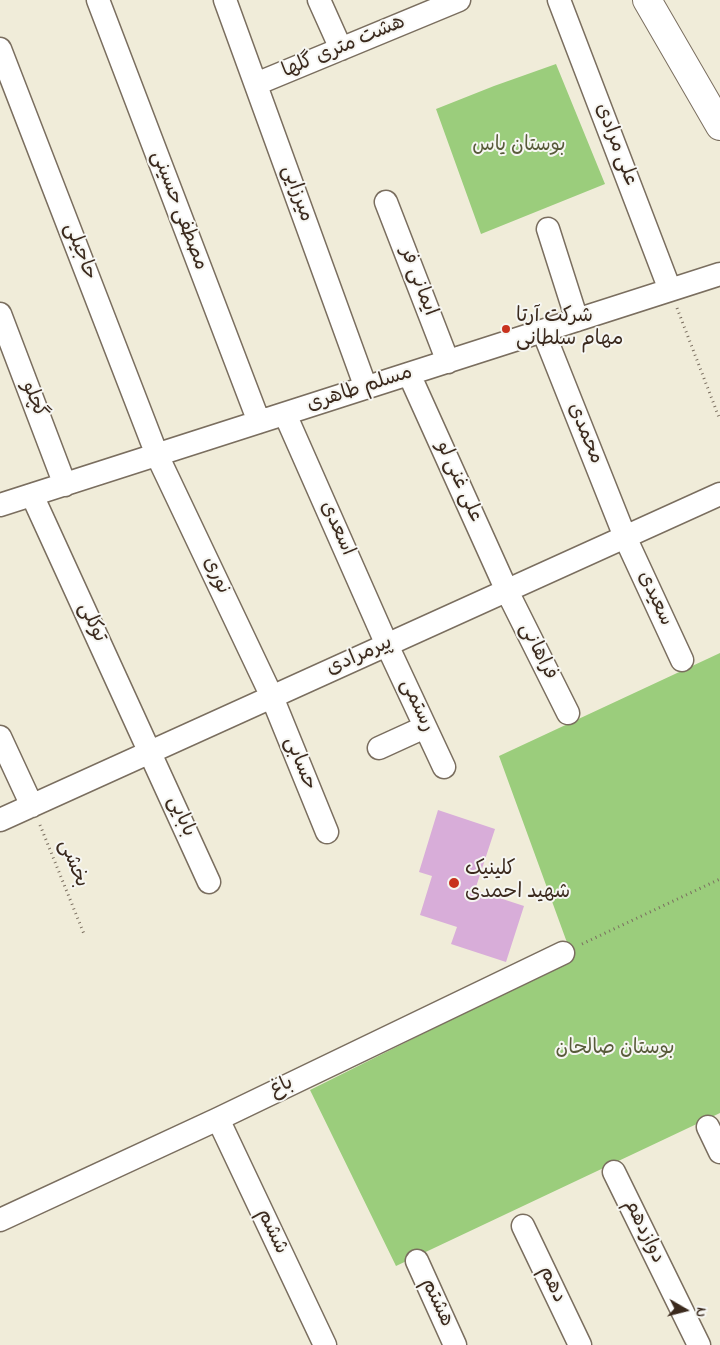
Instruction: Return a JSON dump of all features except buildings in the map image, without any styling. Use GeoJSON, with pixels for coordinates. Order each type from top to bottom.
{"type":"FeatureCollection","features":[{"type":"Feature","properties":{"kind":"street","name":"مصطفی حسینی"},"geometry":{"type":"LineString","coordinates":[[98,0],[258,422]]}},
{"type":"Feature","properties":{"kind":"street","name":"میرزایی"},"geometry":{"type":"LineString","coordinates":[[225,0],[366,388]]}},
{"type":"Feature","properties":{"kind":"street"},"geometry":{"type":"LineString","coordinates":[[319,0],[341,49]]}},
{"type":"Feature","properties":{"kind":"street","name":"علی مرادی"},"geometry":{"type":"LineString","coordinates":[[559,0],[670,290]]}},
{"type":"Feature","properties":{"kind":"street"},"geometry":{"type":"LineString","coordinates":[[647,0],[720,126]]}},
{"type":"Feature","properties":{"kind":"street","name":"هشت متری گلها"},"geometry":{"type":"LineString","coordinates":[[256,84],[445,3]]}},
{"type":"Feature","properties":{"kind":"street","name":"حاجیلی"},"geometry":{"type":"LineString","coordinates":[[0,49],[157,455]]}},
{"type":"Feature","properties":{"kind":"street","name":"ایمانی فر"},"geometry":{"type":"LineString","coordinates":[[386,202],[448,362]]}},
{"type":"Feature","properties":{"kind":"street"},"geometry":{"type":"LineString","coordinates":[[548,228],[578,320]]}},
{"type":"Feature","properties":{"kind":"street","name":"مسلم طاهری"},"geometry":{"type":"LineString","coordinates":[[0,505],[720,274]]}},
{"type":"Feature","properties":{"kind":"street","name":"گچلو"},"geometry":{"type":"LineString","coordinates":[[0,314],[65,485]]}},
{"type":"Feature","properties":{"kind":"street","name":"محمدی"},"geometry":{"type":"LineString","coordinates":[[543,331],[625,537]]}},
{"type":"Feature","properties":{"kind":"street","name":"علی غنی لو"},"geometry":{"type":"LineString","coordinates":[[409,374],[507,590]]}},
{"type":"Feature","properties":{"kind":"street","name":"اسعدی"},"geometry":{"type":"LineString","coordinates":[[285,414],[387,645]]}},
{"type":"Feature","properties":{"kind":"street","name":"نوری"},"geometry":{"type":"LineString","coordinates":[[157,455],[272,697]]}},
{"type":"Feature","properties":{"kind":"street","name":"پیرمرادی"},"geometry":{"type":"LineString","coordinates":[[0,820],[720,494]]}},
{"type":"Feature","properties":{"kind":"street","name":"توکلی"},"geometry":{"type":"LineString","coordinates":[[32,495],[150,752]]}},
{"type":"Feature","properties":{"kind":"street","name":"سعیدی"},"geometry":{"type":"LineString","coordinates":[[625,537],[682,660]]}},
{"type":"Feature","properties":{"kind":"street","name":"فراهانی"},"geometry":{"type":"LineString","coordinates":[[507,590],[568,713]]}},
{"type":"Feature","properties":{"kind":"street","name":"رستمی"},"geometry":{"type":"LineString","coordinates":[[387,645],[444,767]]}},
{"type":"Feature","properties":{"kind":"street","name":"حسابی"},"geometry":{"type":"LineString","coordinates":[[272,697],[327,832]]}},
{"type":"Feature","properties":{"kind":"street"},"geometry":{"type":"LineString","coordinates":[[379,748],[425,727]]}},
{"type":"Feature","properties":{"kind":"street"},"geometry":{"type":"LineString","coordinates":[[0,737],[32,806]]}},
{"type":"Feature","properties":{"kind":"street","name":"بابایی"},"geometry":{"type":"LineString","coordinates":[[150,752],[209,882]]}},
{"type":"Feature","properties":{"kind":"street","name":"باغ"},"geometry":{"type":"LineString","coordinates":[[0,1220],[218,1119],[563,953]]}},
{"type":"Feature","properties":{"kind":"street","name":"ششم"},"geometry":{"type":"LineString","coordinates":[[218,1119],[325,1345]]}},
{"type":"Feature","properties":{"kind":"street"},"geometry":{"type":"LineString","coordinates":[[708,1126],[720,1152]]}},
{"type":"Feature","properties":{"kind":"street","name":"دوازدهم"},"geometry":{"type":"LineString","coordinates":[[614,1172],[699,1345]]}},
{"type":"Feature","properties":{"kind":"street","name":"دهم"},"geometry":{"type":"LineString","coordinates":[[523,1226],[580,1345]]}},
{"type":"Feature","properties":{"kind":"street","name":"هشتم"},"geometry":{"type":"LineString","coordinates":[[417,1261],[456,1345]]}},
{"type":"Feature","properties":{"kind":"path"},"geometry":{"type":"LineString","coordinates":[[670,290],[720,420]]}},
{"type":"Feature","properties":{"kind":"path","name":"بخشی"},"geometry":{"type":"LineString","coordinates":[[32,806],[84,934]]}},
{"type":"Feature","properties":{"kind":"path"},"geometry":{"type":"LineString","coordinates":[[563,953],[720,879]]}},
{"type":"Feature","properties":{"kind":"green space","name":"بوستان یاس"},"geometry":{"type":"Polygon","coordinates":[[[556,64],[605,184],[481,234],[436,109],[556,64]]]}},
{"type":"Feature","properties":{"kind":"green space","name":"بوستان صالحان"},"geometry":{"type":"Polygon","coordinates":[[[720,653],[720,1113],[396,1266],[310,1090],[573,959],[499,756],[720,653]]]}},
{"type":"Feature","properties":{"kind":"place","name":"شرکت آرتا مهام سلطانی"},"geometry":{"type":"Point","coordinates":[506,329]}},
{"type":"Feature","properties":{"kind":"place","name":"کلینیک شهید احمدی"},"geometry":{"type":"Point","coordinates":[454,883]}}]}
